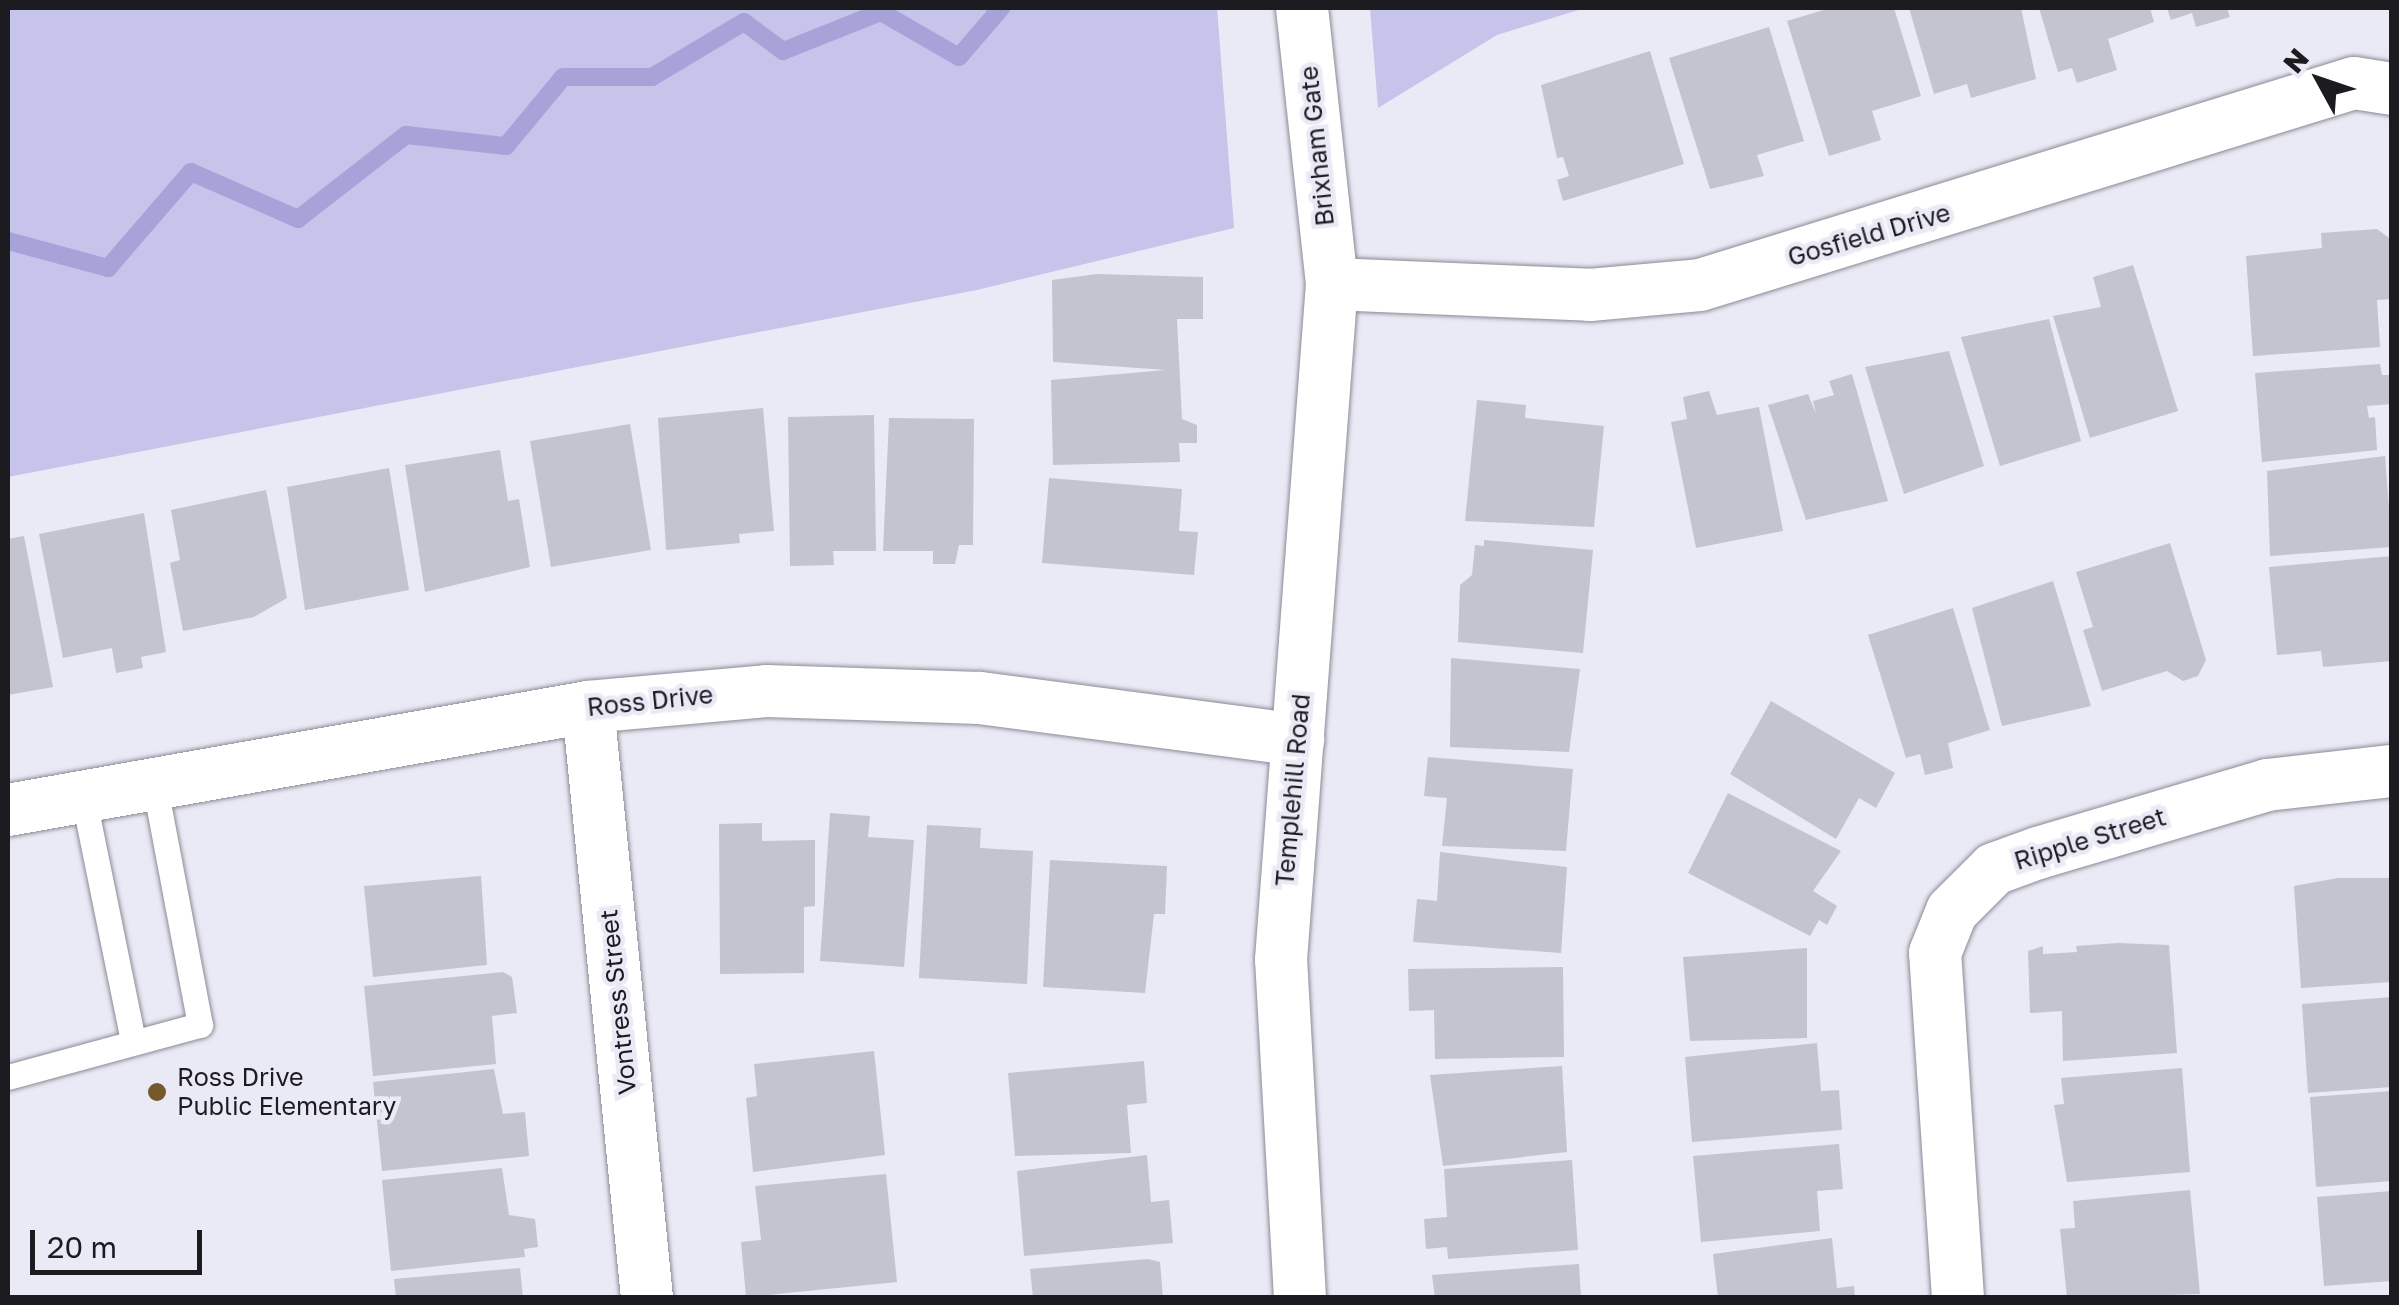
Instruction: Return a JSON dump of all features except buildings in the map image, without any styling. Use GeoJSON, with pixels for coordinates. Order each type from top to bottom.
{"type":"FeatureCollection","features":[{"type":"Feature","properties":{"kind":"street","name":"Brixham Gate"},"geometry":{"type":"LineString","coordinates":[[1302,8],[1332,284]]}},
{"type":"Feature","properties":{"kind":"street","name":"Gosfield Drive"},"geometry":{"type":"LineString","coordinates":[[1332,284],[1590,295],[1700,285],[2354,83],[2392,89]]}},
{"type":"Feature","properties":{"kind":"street","name":"Templehill Road"},"geometry":{"type":"LineString","coordinates":[[1300,1298],[1281,1019],[1332,284]]}},
{"type":"Feature","properties":{"kind":"street","name":"Ross Drive"},"geometry":{"type":"LineString","coordinates":[[8,810],[588,707],[842,689],[980,698],[1298,740]]}},
{"type":"Feature","properties":{"kind":"street","name":"Vontress Street"},"geometry":{"type":"LineString","coordinates":[[588,707],[647,1298]]}},
{"type":"Feature","properties":{"kind":"street","name":"Ripple Street"},"geometry":{"type":"LineString","coordinates":[[1958,1298],[1936,1010],[1936,953],[1952,911],[1994,869],[2038,854],[2267,786],[2392,771]]}},
{"type":"Feature","properties":{"kind":"lane"},"geometry":{"type":"LineString","coordinates":[[8,1077],[133,1040],[200,1025],[154,782]]}},
{"type":"Feature","properties":{"kind":"lane"},"geometry":{"type":"LineString","coordinates":[[83,796],[133,1040]]}},
{"type":"Feature","properties":{"kind":"shaded area"},"geometry":{"type":"Polygon","coordinates":[[[8,8],[1217,8],[1234,228],[977,290],[8,477],[8,8]]]}},
{"type":"Feature","properties":{"kind":"shaded area"},"geometry":{"type":"Polygon","coordinates":[[[1370,8],[1585,8],[1497,35],[1378,108],[1370,8]]]}},
{"type":"Feature","properties":{"kind":"waterway"},"geometry":{"type":"LineString","coordinates":[[8,241],[108,268],[191,172],[298,219],[406,135],[506,146],[563,77],[652,77],[744,22],[783,51],[881,12],[959,57],[1001,8]]}},
{"type":"Feature","properties":{"kind":"place","name":"Ross Drive Public Elementary"},"geometry":{"type":"Point","coordinates":[157,1092]}}]}
